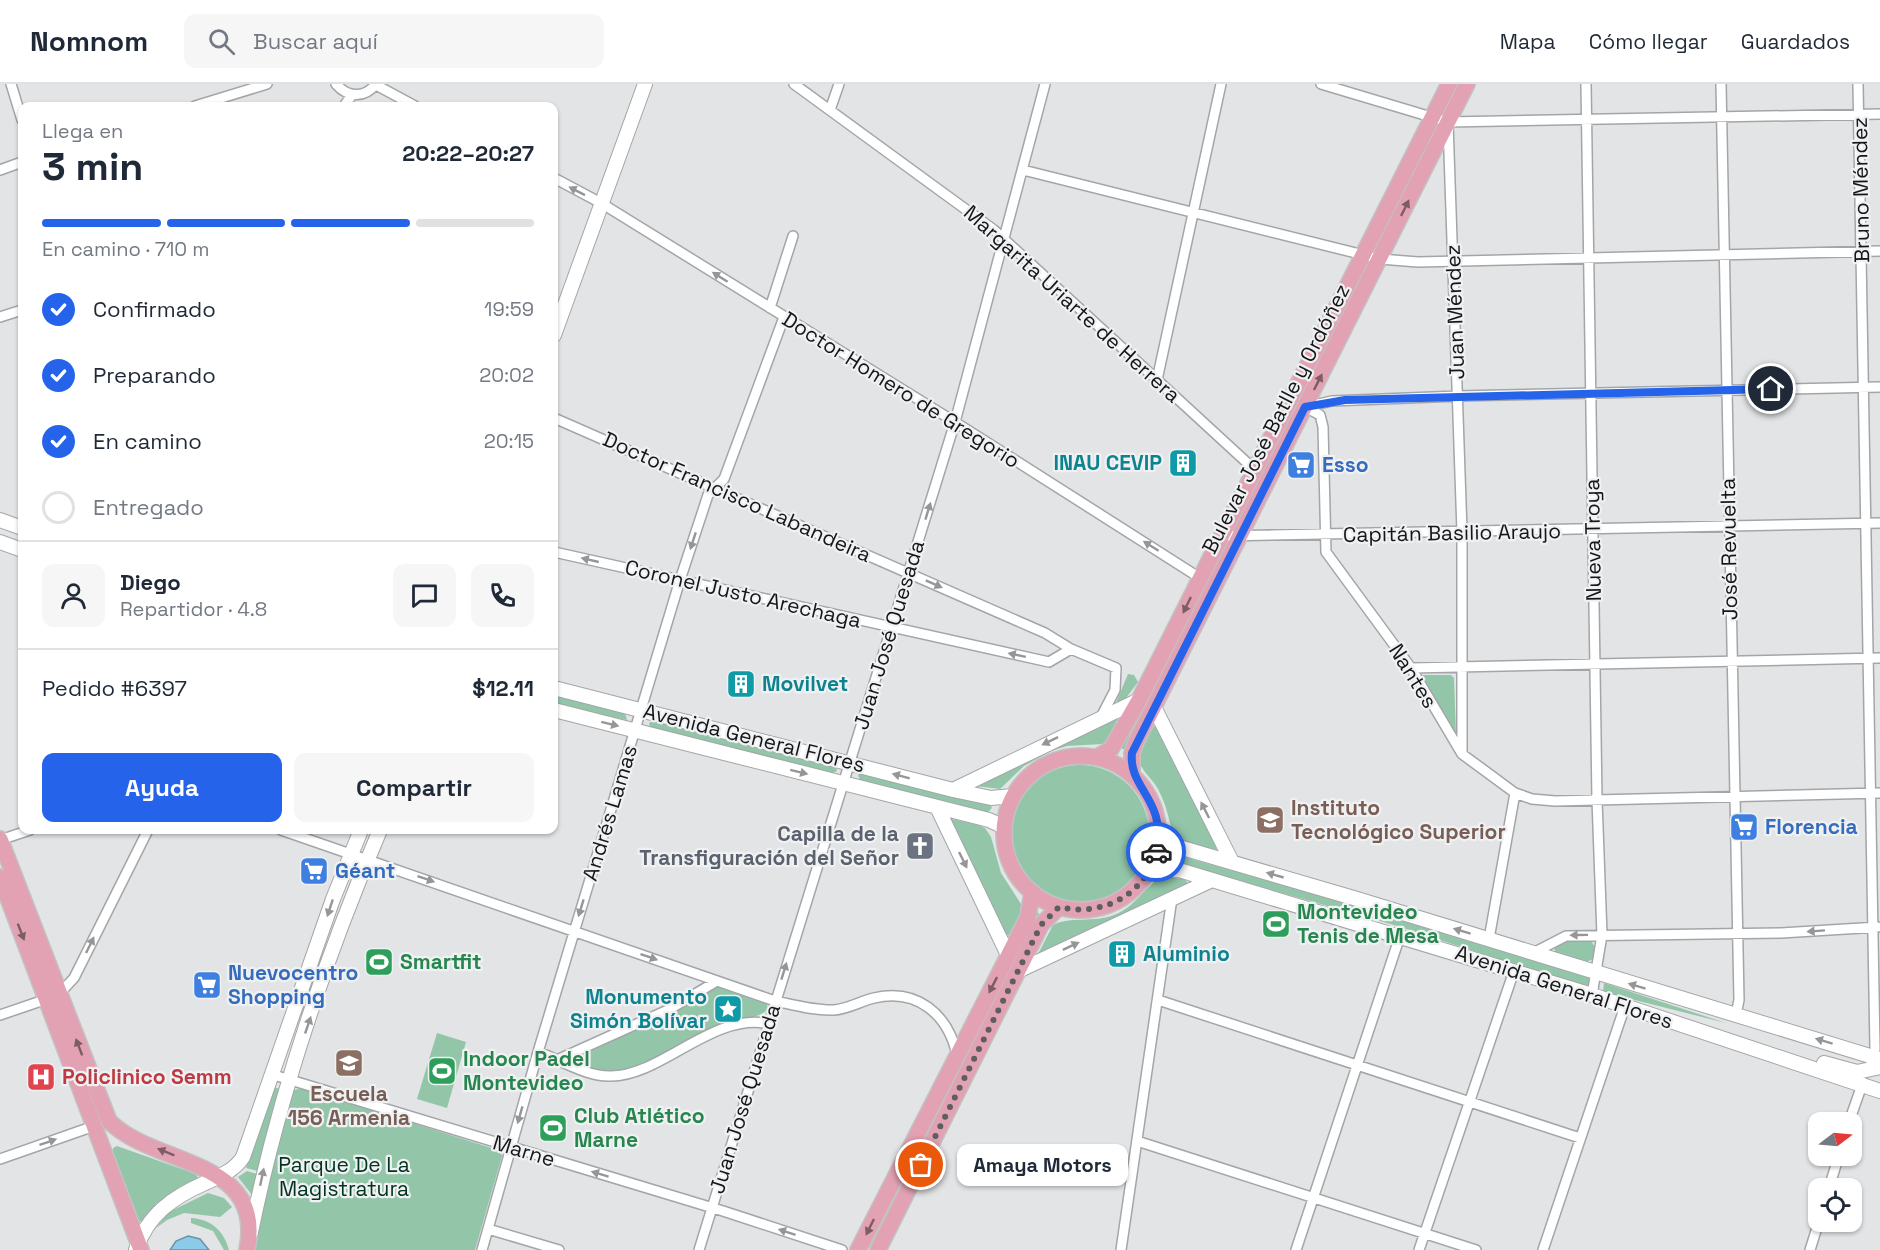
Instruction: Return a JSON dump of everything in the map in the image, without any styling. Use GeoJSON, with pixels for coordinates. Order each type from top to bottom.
{"type":"FeatureCollection","features":[{"type":"Feature","properties":{"kind":"main road"},"geometry":{"type":"LineString","coordinates":[[558,324],[645,84]]}},
{"type":"Feature","properties":{"kind":"main road","name":"Bulevar José Batlle y Ordóñez"},"geometry":{"type":"LineString","coordinates":[[1097,757],[1111,749],[1139,700],[1449,84]]}},
{"type":"Feature","properties":{"kind":"main road","name":"Bulevar José Batlle y Ordóñez"},"geometry":{"type":"LineString","coordinates":[[1132,775],[1132,753],[1154,707],[1467,84]]}},
{"type":"Feature","properties":{"kind":"main road"},"geometry":{"type":"LineString","coordinates":[[0,520],[18,527]]}},
{"type":"Feature","properties":{"kind":"main road"},"geometry":{"type":"LineString","coordinates":[[0,542],[18,549]]}},
{"type":"Feature","properties":{"kind":"main road","name":"Avenida General Flores"},"geometry":{"type":"LineString","coordinates":[[558,689],[953,790],[991,798],[1013,796]]}},
{"type":"Feature","properties":{"kind":"main road"},"geometry":{"type":"LineString","coordinates":[[953,790],[1102,715],[1139,700]]}},
{"type":"Feature","properties":{"kind":"main road"},"geometry":{"type":"LineString","coordinates":[[1154,707],[1232,862]]}},
{"type":"Feature","properties":{"kind":"main road","name":"Avenida General Flores"},"geometry":{"type":"LineString","coordinates":[[558,711],[989,820],[1004,827]]}},
{"type":"Feature","properties":{"kind":"main road"},"geometry":{"type":"LineString","coordinates":[[1075,756],[1097,757],[1116,764],[1132,775],[1151,800],[1158,831],[1154,858],[1149,871],[1135,889],[1105,907],[1082,911],[1059,907],[1032,893],[1012,869],[1005,848],[1004,827],[1013,796],[1026,778],[1043,765],[1075,756]]}},
{"type":"Feature","properties":{"kind":"main road"},"geometry":{"type":"LineString","coordinates":[[937,807],[1008,955]]}},
{"type":"Feature","properties":{"kind":"main road","name":"Avenida General Flores"},"geometry":{"type":"LineString","coordinates":[[1158,831],[1172,845],[1737,1014],[1875,1063]]}},
{"type":"Feature","properties":{"kind":"main road"},"geometry":{"type":"LineString","coordinates":[[138,1247],[155,1216],[170,1200],[233,1170],[243,1157],[359,834]]}},
{"type":"Feature","properties":{"kind":"main road"},"geometry":{"type":"LineString","coordinates":[[247,1250],[269,1147],[290,1080],[378,834]]}},
{"type":"Feature","properties":{"kind":"main road"},"geometry":{"type":"LineString","coordinates":[[0,840],[53,997]]}},
{"type":"Feature","properties":{"kind":"main road","name":"Avenida General Flores"},"geometry":{"type":"LineString","coordinates":[[1149,871],[1179,870],[1400,936],[1592,995],[1880,1091]]}},
{"type":"Feature","properties":{"kind":"main road"},"geometry":{"type":"LineString","coordinates":[[0,877],[53,997],[102,1123],[138,1247]]}},
{"type":"Feature","properties":{"kind":"main road"},"geometry":{"type":"LineString","coordinates":[[1018,971],[1212,880]]}},
{"type":"Feature","properties":{"kind":"main road"},"geometry":{"type":"LineString","coordinates":[[858,1250],[1028,917],[1032,893]]}},
{"type":"Feature","properties":{"kind":"main road"},"geometry":{"type":"LineString","coordinates":[[878,1250],[1041,925],[1059,907]]}},
{"type":"Feature","properties":{"kind":"main road"},"geometry":{"type":"LineString","coordinates":[[1778,1056],[1798,1056],[1848,1070],[1875,1063]]}},
{"type":"Feature","properties":{"kind":"main road"},"geometry":{"type":"LineString","coordinates":[[102,1123],[129,1137],[206,1168],[219,1177],[231,1186],[241,1201],[250,1220],[250,1234]]}},
{"type":"Feature","properties":{"kind":"street"},"geometry":{"type":"LineString","coordinates":[[11,84],[18,107]]}},
{"type":"Feature","properties":{"kind":"street"},"geometry":{"type":"LineString","coordinates":[[206,102],[248,87],[267,84]]}},
{"type":"Feature","properties":{"kind":"street"},"geometry":{"type":"LineString","coordinates":[[336,84],[352,95],[363,94],[376,85],[408,102]]}},
{"type":"Feature","properties":{"kind":"street","name":"Margarita Uriarte de Herrera"},"geometry":{"type":"LineString","coordinates":[[794,84],[1004,239],[1255,470]]}},
{"type":"Feature","properties":{"kind":"street"},"geometry":{"type":"LineString","coordinates":[[830,110],[839,84]]}},
{"type":"Feature","properties":{"kind":"street","name":"Juan José Quesada"},"geometry":{"type":"LineString","coordinates":[[699,1250],[955,422],[1045,84]]}},
{"type":"Feature","properties":{"kind":"street"},"geometry":{"type":"LineString","coordinates":[[1157,380],[1221,84]]}},
{"type":"Feature","properties":{"kind":"street"},"geometry":{"type":"LineString","coordinates":[[1321,84],[1448,122],[1880,114]]}},
{"type":"Feature","properties":{"kind":"street","name":"Nueva Troya"},"geometry":{"type":"LineString","coordinates":[[1586,84],[1597,800],[1602,935],[1598,974],[1592,995]]}},
{"type":"Feature","properties":{"kind":"street","name":"José Revuelta"},"geometry":{"type":"LineString","coordinates":[[1720,84],[1735,796],[1737,1014]]}},
{"type":"Feature","properties":{"kind":"street","name":"Bruno Méndez"},"geometry":{"type":"LineString","coordinates":[[1852,1112],[1861,1085],[1875,1063],[1877,927],[1875,793],[1867,658],[1858,84]]}},
{"type":"Feature","properties":{"kind":"street"},"geometry":{"type":"LineString","coordinates":[[347,102],[352,95]]}},
{"type":"Feature","properties":{"kind":"street","name":"Juan Méndez"},"geometry":{"type":"LineString","coordinates":[[1448,122],[1462,532],[1462,754]]}},
{"type":"Feature","properties":{"kind":"street"},"geometry":{"type":"LineString","coordinates":[[0,170],[18,163]]}},
{"type":"Feature","properties":{"kind":"street"},"geometry":{"type":"LineString","coordinates":[[1023,170],[1380,259],[1453,260],[1880,250]]}},
{"type":"Feature","properties":{"kind":"street","name":"Doctor Homero de Gregorio"},"geometry":{"type":"LineString","coordinates":[[558,180],[601,203],[955,422],[1200,578]]}},
{"type":"Feature","properties":{"kind":"street"},"geometry":{"type":"LineString","coordinates":[[770,308],[793,236]]}},
{"type":"Feature","properties":{"kind":"street"},"geometry":{"type":"LineString","coordinates":[[0,317],[18,311]]}},
{"type":"Feature","properties":{"kind":"street","name":"Andrés Lamas"},"geometry":{"type":"LineString","coordinates":[[482,1250],[574,930],[680,580],[708,495],[724,479],[784,317]]}},
{"type":"Feature","properties":{"kind":"street"},"geometry":{"type":"LineString","coordinates":[[1305,407],[1332,401],[1458,396],[1880,387]]}},
{"type":"Feature","properties":{"kind":"street","name":"Nantes"},"geometry":{"type":"LineString","coordinates":[[1305,407],[1320,415],[1323,427],[1326,552],[1411,668],[1449,737],[1462,754],[1515,793]]}},
{"type":"Feature","properties":{"kind":"street","name":"Doctor Francisco Labandeira"},"geometry":{"type":"LineString","coordinates":[[558,420],[909,572],[1045,633],[1071,649],[1116,668],[1114,690],[1102,715]]}},
{"type":"Feature","properties":{"kind":"street","name":"Capitán Basilio Araujo"},"geometry":{"type":"LineString","coordinates":[[1222,536],[1325,536],[1880,523]]}},
{"type":"Feature","properties":{"kind":"street","name":"Coronel Justo Arechaga"},"geometry":{"type":"LineString","coordinates":[[558,553],[1049,662],[1071,649]]}},
{"type":"Feature","properties":{"kind":"street"},"geometry":{"type":"LineString","coordinates":[[1411,668],[1462,669],[1880,658]]}},
{"type":"Feature","properties":{"kind":"street"},"geometry":{"type":"LineString","coordinates":[[1489,939],[1515,793],[1543,801],[1875,793]]}},
{"type":"Feature","properties":{"kind":"street"},"geometry":{"type":"LineString","coordinates":[[0,840],[18,834]]}},
{"type":"Feature","properties":{"kind":"street"},"geometry":{"type":"LineString","coordinates":[[0,1015],[53,997],[74,978],[145,834]]}},
{"type":"Feature","properties":{"kind":"street"},"geometry":{"type":"LineString","coordinates":[[293,834],[368,858],[775,1001],[829,1010],[882,996],[911,997],[926,1005],[942,1020],[954,1041],[957,1055]]}},
{"type":"Feature","properties":{"kind":"street"},"geometry":{"type":"LineString","coordinates":[[1121,1250],[1172,898]]}},
{"type":"Feature","properties":{"kind":"street"},"geometry":{"type":"LineString","coordinates":[[1533,953],[1566,936],[1737,934],[1877,927]]}},
{"type":"Feature","properties":{"kind":"street"},"geometry":{"type":"LineString","coordinates":[[1296,1250],[1400,936]]}},
{"type":"Feature","properties":{"kind":"street"},"geometry":{"type":"LineString","coordinates":[[1419,1250],[1514,971]]}},
{"type":"Feature","properties":{"kind":"street"},"geometry":{"type":"LineString","coordinates":[[559,1059],[670,1009],[717,981]]}},
{"type":"Feature","properties":{"kind":"street"},"geometry":{"type":"LineString","coordinates":[[1158,1000],[1580,1138]]}},
{"type":"Feature","properties":{"kind":"street"},"geometry":{"type":"LineString","coordinates":[[1543,1250],[1625,1006]]}},
{"type":"Feature","properties":{"kind":"street"},"geometry":{"type":"LineString","coordinates":[[538,1052],[578,1068],[607,1076],[625,1075],[719,1030],[750,1022],[770,1024]]}},
{"type":"Feature","properties":{"kind":"street","name":"Marne"},"geometry":{"type":"LineString","coordinates":[[274,1075],[842,1250]]}},
{"type":"Feature","properties":{"kind":"street"},"geometry":{"type":"LineString","coordinates":[[0,1159],[102,1123]]}},
{"type":"Feature","properties":{"kind":"street"},"geometry":{"type":"LineString","coordinates":[[1137,1141],[1476,1250]]}},
{"type":"Feature","properties":{"kind":"street"},"geometry":{"type":"LineString","coordinates":[[488,1229],[559,1250]]}},
{"type":"Feature","properties":{"kind":"street"},"geometry":{"type":"LineString","coordinates":[[1810,1250],[1816,1232]]}},
{"type":"Feature","properties":{"kind":"green space"},"geometry":{"type":"Polygon","coordinates":[[[1363,268],[1366,269],[1234,528],[1233,527],[1363,268]]]}},
{"type":"Feature","properties":{"kind":"green space"},"geometry":{"type":"Polygon","coordinates":[[[1224,543],[1228,545],[1125,750],[1121,748],[1224,543]]]}},
{"type":"Feature","properties":{"kind":"green space"},"geometry":{"type":"Polygon","coordinates":[[[1128,674],[1134,675],[1138,682],[1123,702],[1115,705],[1128,674]]]}},
{"type":"Feature","properties":{"kind":"green space"},"geometry":{"type":"Polygon","coordinates":[[[1422,675],[1451,675],[1454,678],[1456,734],[1453,734],[1422,675]]]}},
{"type":"Feature","properties":{"kind":"green space"},"geometry":{"type":"Polygon","coordinates":[[[558,697],[625,713],[627,720],[558,705],[558,697]]]}},
{"type":"Feature","properties":{"kind":"green space"},"geometry":{"type":"Polygon","coordinates":[[[1119,716],[1108,739],[1103,744],[1067,746],[1051,751],[1024,766],[1000,789],[975,786],[1119,716]]]}},
{"type":"Feature","properties":{"kind":"green space"},"geometry":{"type":"Polygon","coordinates":[[[655,720],[836,766],[837,771],[833,773],[650,727],[649,723],[655,720]]]}},
{"type":"Feature","properties":{"kind":"green space"},"geometry":{"type":"Polygon","coordinates":[[[1153,726],[1157,727],[1217,847],[1215,850],[1186,843],[1174,833],[1160,793],[1139,762],[1141,746],[1153,726]]]}},
{"type":"Feature","properties":{"kind":"green space"},"geometry":{"type":"Polygon","coordinates":[[[1080,765],[1106,770],[1129,785],[1144,808],[1149,834],[1144,860],[1129,883],[1106,898],[1080,903],[1054,898],[1031,883],[1016,860],[1011,834],[1016,808],[1031,785],[1054,770],[1080,765]]]}},
{"type":"Feature","properties":{"kind":"green space"},"geometry":{"type":"Polygon","coordinates":[[[861,772],[990,804],[992,808],[988,812],[860,780],[858,775],[861,772]]]}},
{"type":"Feature","properties":{"kind":"green space"},"geometry":{"type":"Polygon","coordinates":[[[948,818],[985,828],[991,837],[1001,873],[1021,904],[1020,914],[1009,935],[1005,935],[948,818]]]}},
{"type":"Feature","properties":{"kind":"green space"},"geometry":{"type":"Polygon","coordinates":[[[1173,854],[1405,919],[1591,978],[1590,989],[1397,926],[1171,861],[1173,854]]]}},
{"type":"Feature","properties":{"kind":"green space"},"geometry":{"type":"Polygon","coordinates":[[[1162,877],[1184,879],[1189,884],[1038,954],[1053,925],[1060,922],[1098,919],[1114,915],[1129,907],[1162,877]]]}},
{"type":"Feature","properties":{"kind":"green space"},"geometry":{"type":"Polygon","coordinates":[[[1038,912],[1040,916],[872,1245],[885,1217],[887,1206],[1038,912]]]}},
{"type":"Feature","properties":{"kind":"green space"},"geometry":{"type":"Polygon","coordinates":[[[1564,940],[1592,942],[1595,948],[1594,959],[1585,962],[1555,952],[1554,945],[1564,940]]]}},
{"type":"Feature","properties":{"kind":"green space"},"geometry":{"type":"Polygon","coordinates":[[[1604,983],[1726,1023],[1603,992],[1604,983]]]}},
{"type":"Feature","properties":{"kind":"green space"},"geometry":{"type":"Polygon","coordinates":[[[718,987],[767,1004],[768,1010],[754,1017],[706,1031],[642,1064],[623,1070],[606,1073],[591,1070],[579,1060],[583,1052],[679,1008],[718,987]]]}},
{"type":"Feature","properties":{"kind":"green space","name":"Indoor Padel Montevideo"},"geometry":{"type":"Polygon","coordinates":[[[437,1033],[466,1042],[447,1108],[417,1099],[437,1033]]]}},
{"type":"Feature","properties":{"kind":"green space"},"geometry":{"type":"Polygon","coordinates":[[[274,1087],[280,1089],[258,1171],[246,1168],[274,1087]]]}},
{"type":"Feature","properties":{"kind":"green space","name":"Parque De La Magistratura"},"geometry":{"type":"Polygon","coordinates":[[[302,1088],[501,1151],[502,1156],[475,1250],[255,1250],[275,1153],[294,1090],[302,1088]]]}},
{"type":"Feature","properties":{"kind":"green space"},"geometry":{"type":"Polygon","coordinates":[[[117,1146],[196,1174],[198,1178],[157,1203],[143,1221],[139,1221],[113,1154],[113,1148],[117,1146]]]}},
{"type":"Feature","properties":{"kind":"green space"},"geometry":{"type":"Polygon","coordinates":[[[247,1171],[257,1174],[252,1195],[238,1177],[247,1171]]]}},
{"type":"Feature","properties":{"kind":"green space"},"geometry":{"type":"Polygon","coordinates":[[[208,1193],[224,1198],[232,1207],[220,1217],[184,1213],[167,1220],[156,1228],[169,1212],[208,1193]]]}},
{"type":"Feature","properties":{"kind":"green space"},"geometry":{"type":"Polygon","coordinates":[[[191,1218],[205,1221],[216,1227],[224,1237],[229,1250],[224,1250],[213,1231],[191,1223],[191,1218]]]}},
{"type":"Feature","properties":{"kind":"water"},"geometry":{"type":"Polygon","coordinates":[[[188,1236],[200,1239],[209,1250],[170,1250],[176,1241],[188,1236]]]}},
{"type":"Feature","properties":{"kind":"way so far"},"geometry":{"type":"LineString","coordinates":[[921,1165],[1041,925],[1059,907],[1082,911],[1094,910],[1126,897],[1149,871],[1156,852]]}},
{"type":"Feature","properties":{"kind":"place","name":"INAU CEVIP"},"geometry":{"type":"Point","coordinates":[1183,463]}},
{"type":"Feature","properties":{"kind":"place","name":"Esso"},"geometry":{"type":"Point","coordinates":[1301,465]}},
{"type":"Feature","properties":{"kind":"place","name":"Movilvet"},"geometry":{"type":"Point","coordinates":[741,684]}},
{"type":"Feature","properties":{"kind":"place","name":"Instituto Tecnológico Superior"},"geometry":{"type":"Point","coordinates":[1270,820]}},
{"type":"Feature","properties":{"kind":"place","name":"Florencia"},"geometry":{"type":"Point","coordinates":[1744,827]}},
{"type":"Feature","properties":{"kind":"place","name":"Capilla de la Transfiguración del Señor"},"geometry":{"type":"Point","coordinates":[920,846]}},
{"type":"Feature","properties":{"kind":"place","name":"Géant"},"geometry":{"type":"Point","coordinates":[314,871]}},
{"type":"Feature","properties":{"kind":"place","name":"Montevideo Tenis de Mesa"},"geometry":{"type":"Point","coordinates":[1276,924]}},
{"type":"Feature","properties":{"kind":"place","name":"Aluminio"},"geometry":{"type":"Point","coordinates":[1122,954]}},
{"type":"Feature","properties":{"kind":"place","name":"Smartfit"},"geometry":{"type":"Point","coordinates":[379,962]}},
{"type":"Feature","properties":{"kind":"place","name":"Nuevocentro Shopping"},"geometry":{"type":"Point","coordinates":[207,985]}},
{"type":"Feature","properties":{"kind":"place","name":"Monumento Simón Bolívar"},"geometry":{"type":"Point","coordinates":[728,1009]}},
{"type":"Feature","properties":{"kind":"place","name":"Escuela 156 Armenia"},"geometry":{"type":"Point","coordinates":[349,1063]}},
{"type":"Feature","properties":{"kind":"place","name":"Indoor Padel Montevideo"},"geometry":{"type":"Point","coordinates":[442,1071]}},
{"type":"Feature","properties":{"kind":"place","name":"Policlinico Semm"},"geometry":{"type":"Point","coordinates":[41,1077]}},
{"type":"Feature","properties":{"kind":"place","name":"Club Atlético Marne"},"geometry":{"type":"Point","coordinates":[553,1128]}},
{"type":"Feature","properties":{"kind":"place","name":"Amaya Motors"},"geometry":{"type":"Point","coordinates":[921,1165]}},
{"type":"Feature","properties":{"kind":"route"},"geometry":{"type":"LineString","coordinates":[[1156,852],[1158,831],[1155,810],[1146,791],[1132,775],[1132,753],[1305,407],[1345,400],[1771,389]]}}]}
